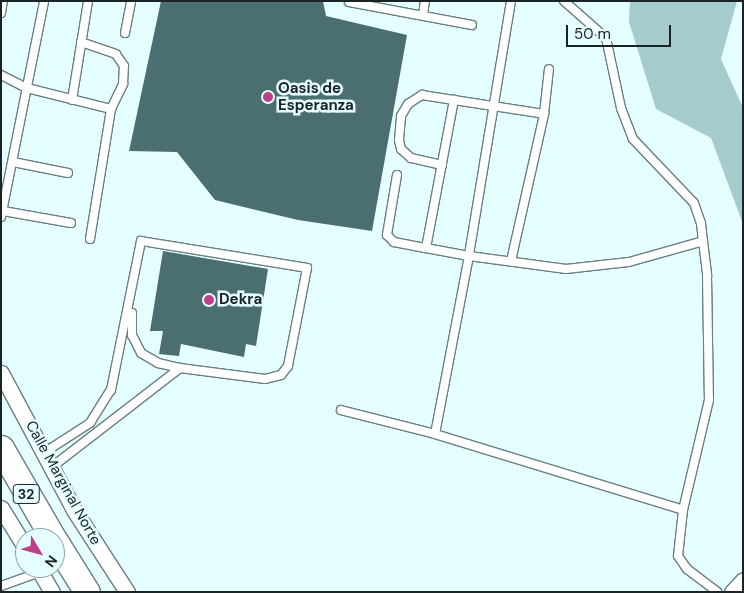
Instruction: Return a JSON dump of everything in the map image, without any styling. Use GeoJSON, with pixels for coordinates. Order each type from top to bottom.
{"type":"FeatureCollection","features":[{"type":"Feature","properties":{"kind":"highway","name":"32"},"geometry":{"type":"LineString","coordinates":[[1,448],[46,528]]}},
{"type":"Feature","properties":{"kind":"highway","name":"32"},"geometry":{"type":"LineString","coordinates":[[65,558],[87,592]]}},
{"type":"Feature","properties":{"kind":"street","name":"Calle Marginal Norte"},"geometry":{"type":"LineString","coordinates":[[1,374],[45,452],[74,510],[127,592]]}},
{"type":"Feature","properties":{"kind":"street"},"geometry":{"type":"LineString","coordinates":[[1,508],[15,531]]}},
{"type":"Feature","properties":{"kind":"street"},"geometry":{"type":"LineString","coordinates":[[44,578],[52,592]]}},
{"type":"Feature","properties":{"kind":"street"},"geometry":{"type":"LineString","coordinates":[[732,592],[743,580]]}},
{"type":"Feature","properties":{"kind":"lane"},"geometry":{"type":"LineString","coordinates":[[1,13],[3,1]]}},
{"type":"Feature","properties":{"kind":"lane"},"geometry":{"type":"LineString","coordinates":[[44,1],[2,214],[71,223]]}},
{"type":"Feature","properties":{"kind":"lane"},"geometry":{"type":"LineString","coordinates":[[72,100],[88,1]]}},
{"type":"Feature","properties":{"kind":"lane"},"geometry":{"type":"LineString","coordinates":[[125,33],[131,1]]}},
{"type":"Feature","properties":{"kind":"lane"},"geometry":{"type":"LineString","coordinates":[[423,15],[425,1]]}},
{"type":"Feature","properties":{"kind":"lane"},"geometry":{"type":"LineString","coordinates":[[434,434],[469,256],[511,1]]}},
{"type":"Feature","properties":{"kind":"lane"},"geometry":{"type":"LineString","coordinates":[[564,1],[606,38],[621,108],[633,138],[694,204],[701,223],[707,276],[709,400],[683,510],[678,556],[687,569],[717,592]]}},
{"type":"Feature","properties":{"kind":"lane"},"geometry":{"type":"LineString","coordinates":[[349,2],[472,25]]}},
{"type":"Feature","properties":{"kind":"lane"},"geometry":{"type":"LineString","coordinates":[[82,42],[116,54],[124,66],[123,84],[112,109],[90,238]]}},
{"type":"Feature","properties":{"kind":"lane"},"geometry":{"type":"LineString","coordinates":[[512,261],[544,114],[549,69]]}},
{"type":"Feature","properties":{"kind":"lane"},"geometry":{"type":"LineString","coordinates":[[1,75],[28,88],[112,109]]}},
{"type":"Feature","properties":{"kind":"lane"},"geometry":{"type":"LineString","coordinates":[[442,165],[411,158],[402,149],[399,140],[401,116],[408,104],[422,95],[494,108],[544,114]]}},
{"type":"Feature","properties":{"kind":"lane"},"geometry":{"type":"LineString","coordinates":[[426,248],[454,100]]}},
{"type":"Feature","properties":{"kind":"lane"},"geometry":{"type":"LineString","coordinates":[[13,162],[68,173]]}},
{"type":"Feature","properties":{"kind":"lane"},"geometry":{"type":"LineString","coordinates":[[397,175],[386,235],[394,242],[469,256],[566,269],[629,262],[703,241]]}},
{"type":"Feature","properties":{"kind":"lane"},"geometry":{"type":"LineString","coordinates":[[45,452],[77,434],[100,409],[116,371],[141,241],[307,268],[288,366],[280,375],[265,380],[180,368],[147,358],[134,344],[132,294]]}},
{"type":"Feature","properties":{"kind":"lane"},"geometry":{"type":"LineString","coordinates":[[52,467],[180,368]]}},
{"type":"Feature","properties":{"kind":"lane"},"geometry":{"type":"LineString","coordinates":[[341,410],[434,434],[683,510]]}},
{"type":"Feature","properties":{"kind":"lane"},"geometry":{"type":"LineString","coordinates":[[1,586],[20,578]]}},
{"type":"Feature","properties":{"kind":"shaded area"},"geometry":{"type":"Polygon","coordinates":[[[630,1],[737,1],[721,59],[743,108],[743,224],[711,138],[656,109],[629,22],[630,1]]]}},
{"type":"Feature","properties":{"kind":"building","name":"Oasis de Esperanza"},"geometry":{"type":"Polygon","coordinates":[[[161,1],[323,1],[326,16],[407,35],[372,231],[298,220],[215,200],[177,152],[129,151],[161,1]]]}},
{"type":"Feature","properties":{"kind":"building","name":"Dekra"},"geometry":{"type":"Polygon","coordinates":[[[163,251],[268,269],[256,346],[246,344],[244,357],[181,344],[179,356],[159,354],[163,331],[150,331],[163,251]]]}},
{"type":"Feature","properties":{"kind":"place","name":"Oasis de Esperanza"},"geometry":{"type":"Point","coordinates":[268,97]}},
{"type":"Feature","properties":{"kind":"place","name":"Dekra"},"geometry":{"type":"Point","coordinates":[209,300]}}]}
